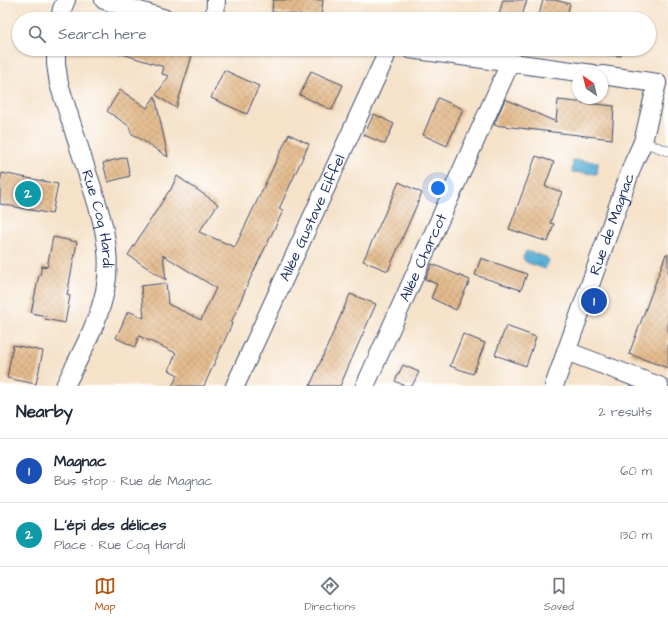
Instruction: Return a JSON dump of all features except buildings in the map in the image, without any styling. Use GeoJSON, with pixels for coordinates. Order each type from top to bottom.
{"type":"FeatureCollection","features":[{"type":"Feature","properties":{"kind":"street"},"geometry":{"type":"LineString","coordinates":[[61,12],[66,0]]}},
{"type":"Feature","properties":{"kind":"street"},"geometry":{"type":"LineString","coordinates":[[104,0],[143,12]]}},
{"type":"Feature","properties":{"kind":"street"},"geometry":{"type":"LineString","coordinates":[[215,12],[216,0]]}},
{"type":"Feature","properties":{"kind":"street","name":"Rue Coq Hardi"},"geometry":{"type":"LineString","coordinates":[[56,56],[59,84],[103,220],[108,258],[106,289],[98,316],[65,386]]}},
{"type":"Feature","properties":{"kind":"street","name":"Allée Gustave Eiffel"},"geometry":{"type":"LineString","coordinates":[[235,386],[385,56]]}},
{"type":"Feature","properties":{"kind":"street"},"geometry":{"type":"LineString","coordinates":[[460,56],[572,71]]}},
{"type":"Feature","properties":{"kind":"street","name":"Allée Charcot"},"geometry":{"type":"LineString","coordinates":[[365,386],[510,63]]}},
{"type":"Feature","properties":{"kind":"street"},"geometry":{"type":"LineString","coordinates":[[608,75],[662,78]]}},
{"type":"Feature","properties":{"kind":"street","name":"Rue de Magnac"},"geometry":{"type":"LineString","coordinates":[[554,386],[643,142],[662,78]]}},
{"type":"Feature","properties":{"kind":"street"},"geometry":{"type":"LineString","coordinates":[[566,351],[659,386]]}},
{"type":"Feature","properties":{"kind":"lane"},"geometry":{"type":"LineString","coordinates":[[643,142],[668,151]]}},
{"type":"Feature","properties":{"kind":"water"},"geometry":{"type":"Polygon","coordinates":[[[573,160],[598,162],[597,174],[572,172],[573,160]]]}},
{"type":"Feature","properties":{"kind":"water"},"geometry":{"type":"Polygon","coordinates":[[[526,251],[546,257],[549,260],[545,269],[526,262],[523,258],[526,251]]]}},
{"type":"Feature","properties":{"kind":"place","name":"L'épi des délices"},"geometry":{"type":"Point","coordinates":[28,194]}},
{"type":"Feature","properties":{"kind":"place","name":"Magnac"},"geometry":{"type":"Point","coordinates":[594,301]}}]}
